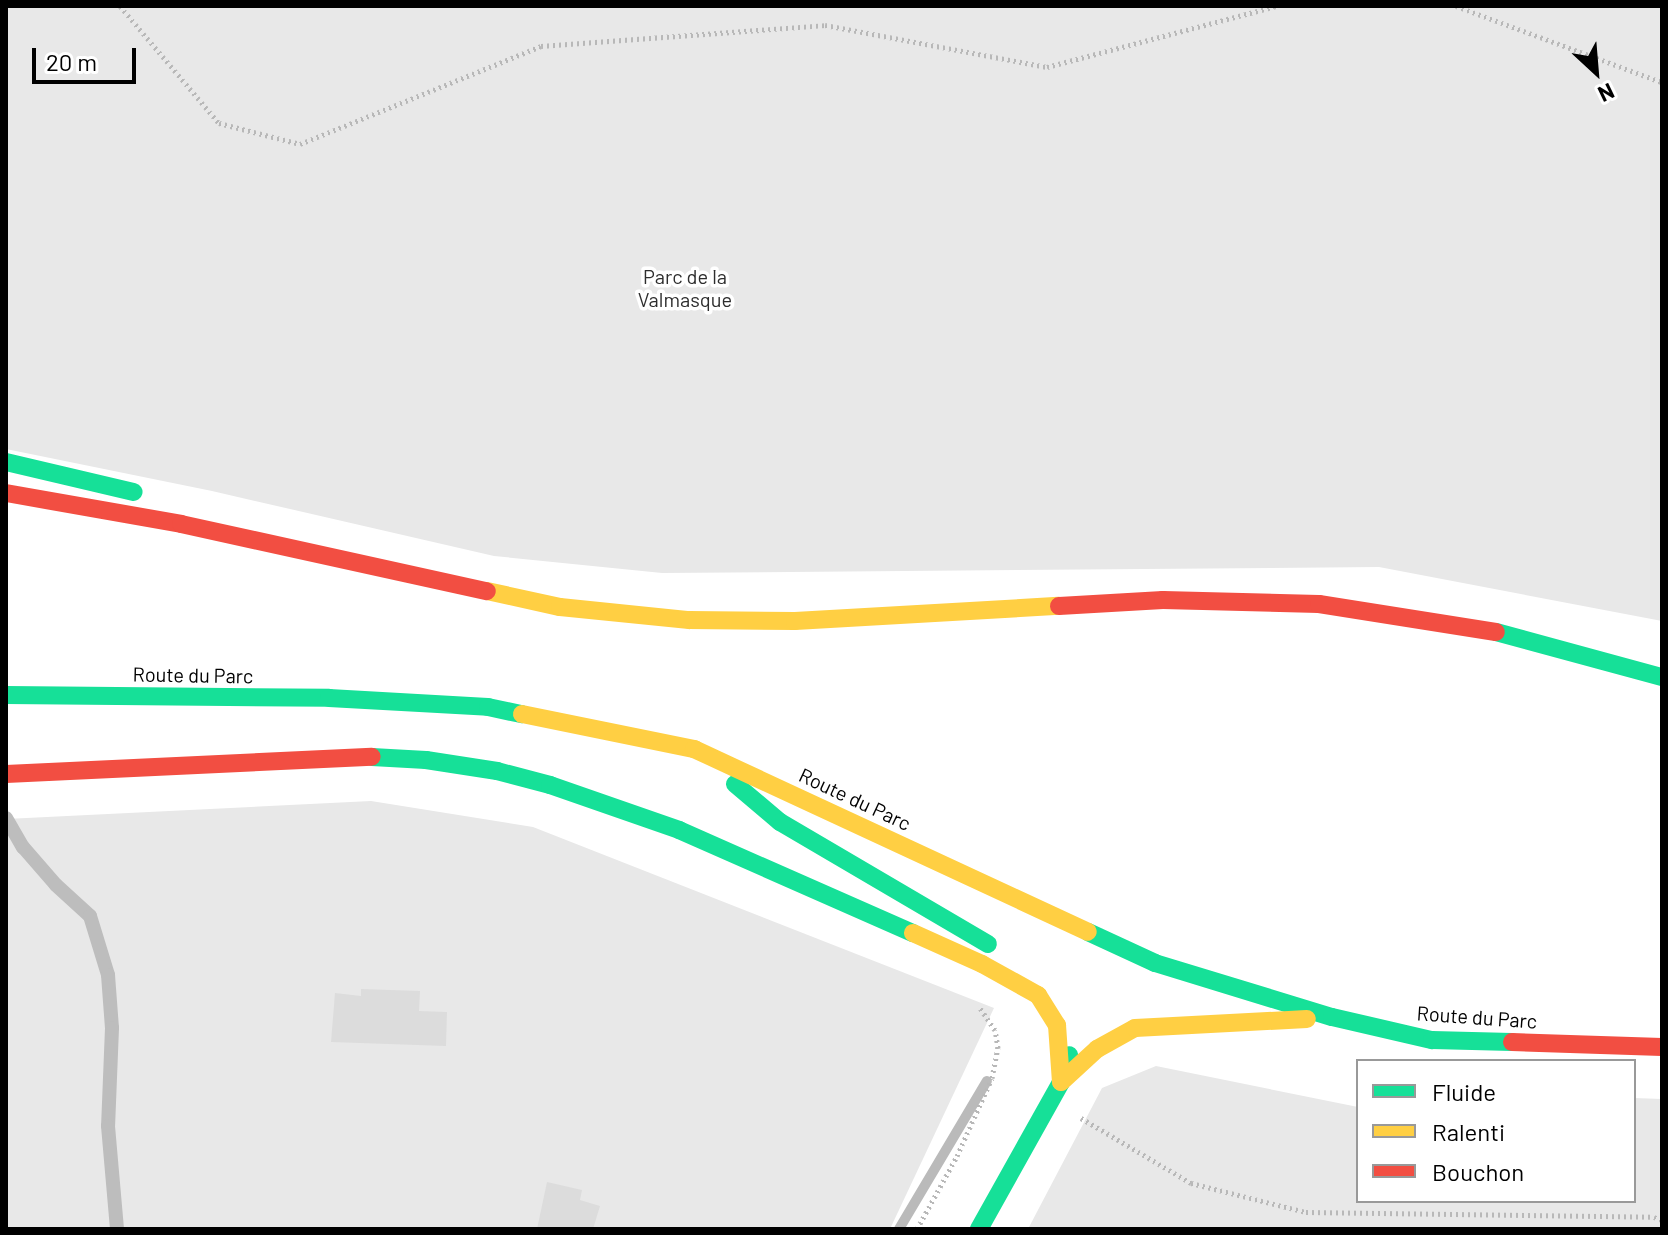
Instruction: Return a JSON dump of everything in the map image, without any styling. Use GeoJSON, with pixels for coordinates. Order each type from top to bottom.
{"type":"FeatureCollection","features":[{"type":"Feature","properties":{"kind":"main road"},"geometry":{"type":"LineString","coordinates":[[6,462],[52,470],[150,497]]}},
{"type":"Feature","properties":{"kind":"main road"},"geometry":{"type":"LineString","coordinates":[[6,493],[181,524],[560,607],[689,620],[795,621],[1163,600],[1319,604],[1517,635],[1662,677]]}},
{"type":"Feature","properties":{"kind":"main road"},"geometry":{"type":"LineString","coordinates":[[178,504],[259,542]]}},
{"type":"Feature","properties":{"kind":"main road","name":"Route du Parc"},"geometry":{"type":"LineString","coordinates":[[6,695],[329,698],[488,707],[694,749],[1155,963],[1332,1017],[1432,1040],[1662,1047]]}},
{"type":"Feature","properties":{"kind":"main road"},"geometry":{"type":"LineString","coordinates":[[694,749],[780,822],[1055,984]]}},
{"type":"Feature","properties":{"kind":"main road"},"geometry":{"type":"LineString","coordinates":[[6,774],[370,757],[426,760],[483,768],[550,785],[679,830],[982,964],[1038,995],[1057,1025],[1061,1082]]}},
{"type":"Feature","properties":{"kind":"main road"},"geometry":{"type":"LineString","coordinates":[[979,1229],[1061,1082],[1097,1049],[1135,1028],[1332,1017]]}},
{"type":"Feature","properties":{"kind":"main road"},"geometry":{"type":"LineString","coordinates":[[1061,1082],[1078,1029]]}},
{"type":"Feature","properties":{"kind":"lane"},"geometry":{"type":"LineString","coordinates":[[6,818],[23,847],[56,885],[90,916],[108,975],[112,1028],[108,1126],[117,1229]]}},
{"type":"Feature","properties":{"kind":"path"},"geometry":{"type":"LineString","coordinates":[[120,6],[219,123],[300,144],[541,46],[825,25],[1047,67],[1277,6]]}},
{"type":"Feature","properties":{"kind":"path"},"geometry":{"type":"LineString","coordinates":[[1456,6],[1662,82]]}},
{"type":"Feature","properties":{"kind":"path"},"geometry":{"type":"LineString","coordinates":[[917,1229],[957,1156],[992,1078],[998,1048],[995,1030],[976,1004]]}},
{"type":"Feature","properties":{"kind":"path"},"geometry":{"type":"LineString","coordinates":[[1050,1099],[1191,1183],[1306,1212],[1654,1217],[1662,1220]]}},
{"type":"Feature","properties":{"kind":"green space","name":"Parc de la Valmasque"},"geometry":{"type":"Polygon","coordinates":[[[6,6],[1662,6],[1662,621],[1379,567],[662,573],[494,556],[212,491],[6,449],[6,6]]]}},
{"type":"Feature","properties":{"kind":"green space"},"geometry":{"type":"Polygon","coordinates":[[[371,801],[533,827],[994,1008],[890,1229],[6,1229],[6,819],[371,801]]]}},
{"type":"Feature","properties":{"kind":"green space"},"geometry":{"type":"Polygon","coordinates":[[[1156,1066],[1356,1107],[1356,1203],[1636,1203],[1636,1098],[1662,1099],[1662,1229],[1028,1229],[1102,1088],[1156,1066]]]}},
{"type":"Feature","properties":{"kind":"building"},"geometry":{"type":"Polygon","coordinates":[[[361,989],[420,991],[419,1011],[447,1012],[446,1046],[331,1042],[335,993],[361,996],[361,989]]]}},
{"type":"Feature","properties":{"kind":"building"},"geometry":{"type":"Polygon","coordinates":[[[547,1182],[582,1190],[580,1200],[600,1206],[593,1229],[537,1229],[547,1182]]]}},
{"type":"Feature","properties":{"kind":"waterway"},"geometry":{"type":"LineString","coordinates":[[899,1229],[987,1081]]}},
{"type":"Feature","properties":{"kind":"traffic: fast"},"geometry":{"type":"LineString","coordinates":[[6,462],[134,492]]}},
{"type":"Feature","properties":{"kind":"traffic: fast"},"geometry":{"type":"LineString","coordinates":[[1496,632],[1662,677]]}},
{"type":"Feature","properties":{"kind":"traffic: fast"},"geometry":{"type":"LineString","coordinates":[[6,695],[329,698],[488,707],[522,714]]}},
{"type":"Feature","properties":{"kind":"traffic: fast"},"geometry":{"type":"LineString","coordinates":[[372,757],[426,760],[497,771],[550,785],[679,830],[913,933]]}},
{"type":"Feature","properties":{"kind":"traffic: fast"},"geometry":{"type":"LineString","coordinates":[[735,784],[780,822],[988,944]]}},
{"type":"Feature","properties":{"kind":"traffic: fast"},"geometry":{"type":"LineString","coordinates":[[1088,932],[1155,963],[1332,1017],[1432,1040],[1512,1042]]}},
{"type":"Feature","properties":{"kind":"traffic: fast"},"geometry":{"type":"LineString","coordinates":[[979,1229],[1061,1082],[1069,1055]]}},
{"type":"Feature","properties":{"kind":"traffic: slow"},"geometry":{"type":"LineString","coordinates":[[487,591],[560,607],[689,620],[795,621],[1059,606]]}},
{"type":"Feature","properties":{"kind":"traffic: slow"},"geometry":{"type":"LineString","coordinates":[[522,714],[694,749],[1088,932]]}},
{"type":"Feature","properties":{"kind":"traffic: slow"},"geometry":{"type":"LineString","coordinates":[[913,933],[982,964],[1038,995],[1057,1025],[1061,1082]]}},
{"type":"Feature","properties":{"kind":"traffic: slow"},"geometry":{"type":"LineString","coordinates":[[1061,1082],[1097,1049],[1135,1028],[1307,1019]]}},
{"type":"Feature","properties":{"kind":"traffic: jam"},"geometry":{"type":"LineString","coordinates":[[6,493],[181,524],[487,591]]}},
{"type":"Feature","properties":{"kind":"traffic: jam"},"geometry":{"type":"LineString","coordinates":[[1059,606],[1163,600],[1319,604],[1496,632]]}},
{"type":"Feature","properties":{"kind":"traffic: jam"},"geometry":{"type":"LineString","coordinates":[[6,774],[372,757]]}},
{"type":"Feature","properties":{"kind":"traffic: jam"},"geometry":{"type":"LineString","coordinates":[[1512,1042],[1662,1047]]}}]}
